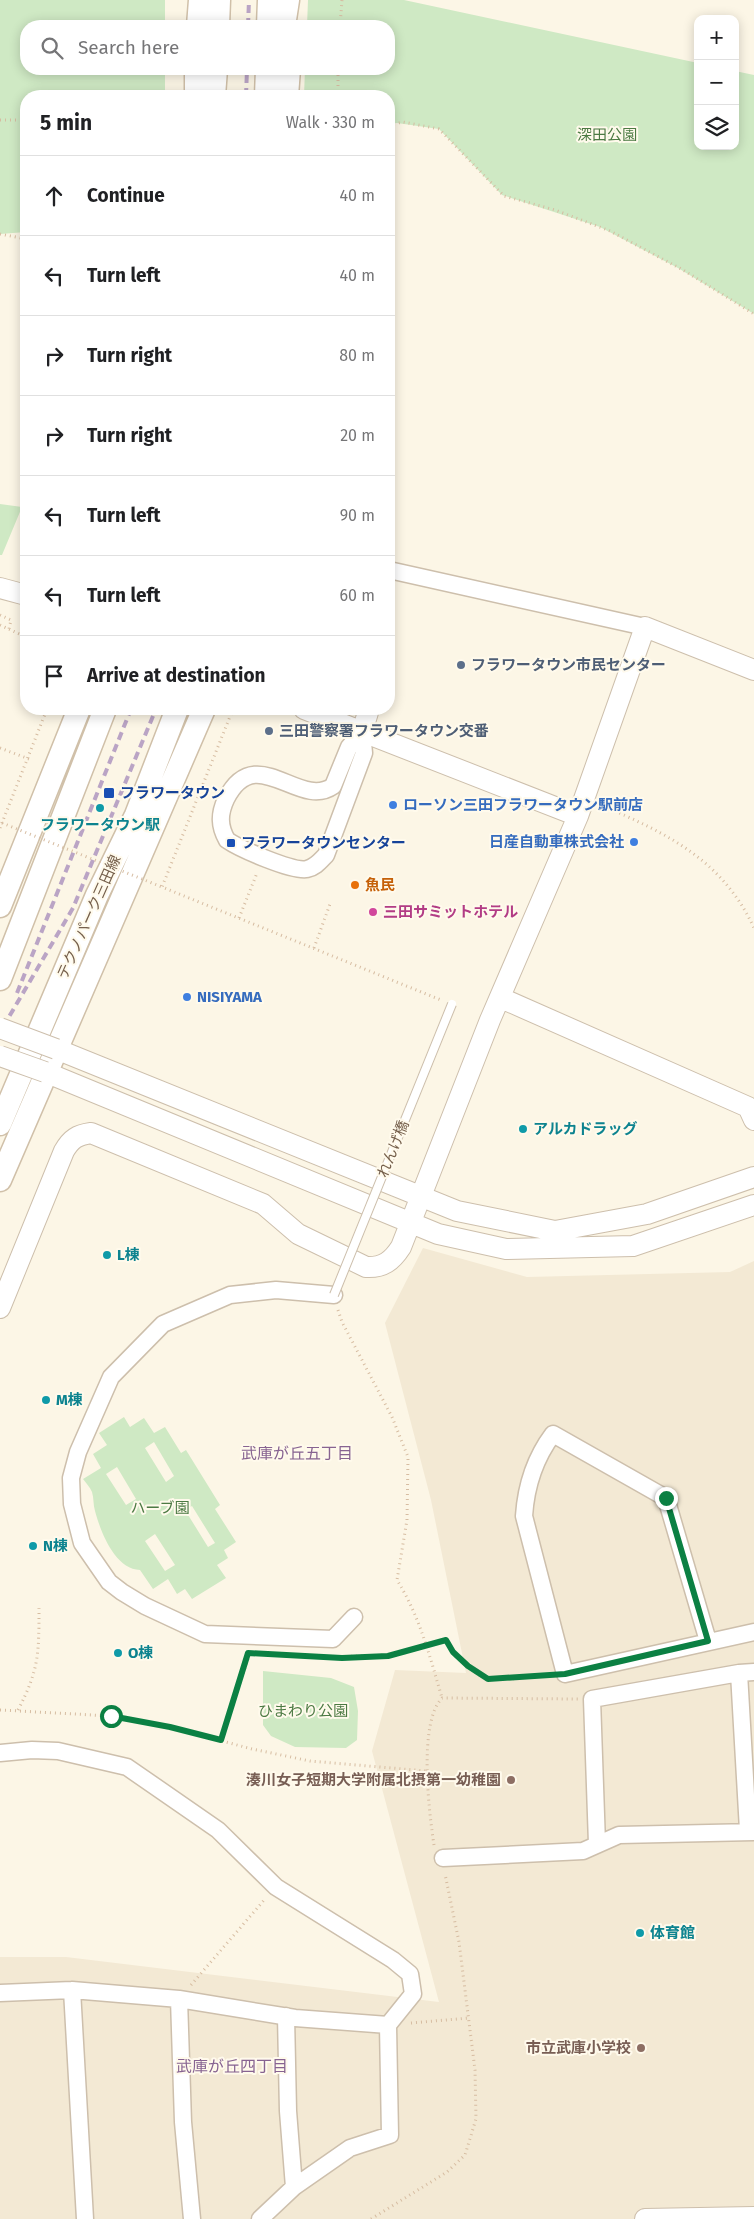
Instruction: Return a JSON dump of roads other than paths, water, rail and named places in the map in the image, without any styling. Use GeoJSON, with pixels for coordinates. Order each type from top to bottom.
{"type":"FeatureCollection","features":[{"type":"Feature","properties":{"kind":"main road"},"geometry":{"type":"LineString","coordinates":[[198,20],[200,0]]}},
{"type":"Feature","properties":{"kind":"main road"},"geometry":{"type":"LineString","coordinates":[[204,0],[205,20]]}},
{"type":"Feature","properties":{"kind":"main road"},"geometry":{"type":"LineString","coordinates":[[218,20],[219,0]]}},
{"type":"Feature","properties":{"kind":"main road"},"geometry":{"type":"LineString","coordinates":[[268,20],[269,0]]}},
{"type":"Feature","properties":{"kind":"main road"},"geometry":{"type":"LineString","coordinates":[[285,20],[288,0]]}},
{"type":"Feature","properties":{"kind":"main road"},"geometry":{"type":"LineString","coordinates":[[288,0],[290,20]]}},
{"type":"Feature","properties":{"kind":"main road"},"geometry":{"type":"LineString","coordinates":[[196,75],[196,90]]}},
{"type":"Feature","properties":{"kind":"main road"},"geometry":{"type":"LineString","coordinates":[[207,75],[208,90]]}},
{"type":"Feature","properties":{"kind":"main road"},"geometry":{"type":"LineString","coordinates":[[214,90],[216,75]]}},
{"type":"Feature","properties":{"kind":"main road"},"geometry":{"type":"LineString","coordinates":[[266,90],[267,75]]}},
{"type":"Feature","properties":{"kind":"main road"},"geometry":{"type":"LineString","coordinates":[[288,90],[289,75]]}},
{"type":"Feature","properties":{"kind":"main road"},"geometry":{"type":"LineString","coordinates":[[0,906],[77,715]]}},
{"type":"Feature","properties":{"kind":"main road"},"geometry":{"type":"LineString","coordinates":[[0,978],[103,715]]}},
{"type":"Feature","properties":{"kind":"main road","name":"テクノパーク三田線"},"geometry":{"type":"LineString","coordinates":[[0,1124],[97,895],[136,815],[175,715]]}},
{"type":"Feature","properties":{"kind":"main road"},"geometry":{"type":"LineString","coordinates":[[0,1180],[45,1072],[201,715]]}},
{"type":"Feature","properties":{"kind":"street"},"geometry":{"type":"LineString","coordinates":[[395,571],[645,627],[754,670]]}},
{"type":"Feature","properties":{"kind":"street"},"geometry":{"type":"LineString","coordinates":[[0,588],[20,593]]}},
{"type":"Feature","properties":{"kind":"street"},"geometry":{"type":"LineString","coordinates":[[0,1308],[64,1151],[70,1141],[81,1134],[91,1133],[263,1204],[298,1234],[366,1267],[375,1268],[393,1259],[401,1248],[490,1020],[581,807],[645,627]]}},
{"type":"Feature","properties":{"kind":"street"},"geometry":{"type":"LineString","coordinates":[[319,715],[362,732],[581,807]]}},
{"type":"Feature","properties":{"kind":"street"},"geometry":{"type":"LineString","coordinates":[[362,732],[349,747],[333,786],[328,790],[306,789],[269,775],[259,774],[247,777],[237,784],[224,805],[220,821],[227,840],[278,864],[305,870],[316,865],[326,855],[364,754],[362,732],[367,715]]}},
{"type":"Feature","properties":{"kind":"street"},"geometry":{"type":"LineString","coordinates":[[501,998],[748,1107],[754,1120]]}},
{"type":"Feature","properties":{"kind":"street"},"geometry":{"type":"LineString","coordinates":[[0,1028],[457,1211],[555,1231],[647,1214],[754,1178]]}},
{"type":"Feature","properties":{"kind":"street"},"geometry":{"type":"LineString","coordinates":[[0,1056],[45,1072],[438,1234],[506,1249],[633,1246],[754,1205]]}},
{"type":"Feature","properties":{"kind":"street"},"geometry":{"type":"LineString","coordinates":[[334,1295],[276,1290],[230,1295],[163,1324],[112,1377],[78,1452],[71,1478],[72,1504],[82,1543],[109,1582],[146,1606],[205,1634],[333,1639],[354,1617]]}},
{"type":"Feature","properties":{"kind":"street"},"geometry":{"type":"LineString","coordinates":[[708,1641],[666,1498],[553,1434],[533,1469],[526,1494],[524,1516],[565,1674],[754,1632]]}},
{"type":"Feature","properties":{"kind":"street"},"geometry":{"type":"LineString","coordinates":[[442,1858],[583,1851],[619,1835],[751,1831],[746,1672],[592,1699],[598,1844]]}},
{"type":"Feature","properties":{"kind":"street"},"geometry":{"type":"LineString","coordinates":[[0,1753],[32,1750],[58,1751],[127,1767],[218,1830],[276,1887],[393,1960],[410,1974],[413,1994],[388,2025],[390,2135],[350,2148],[294,2187],[260,2219]]}},
{"type":"Feature","properties":{"kind":"street"},"geometry":{"type":"LineString","coordinates":[[0,1992],[72,1990],[180,1999],[286,2016],[388,2025]]}},
{"type":"Feature","properties":{"kind":"street"},"geometry":{"type":"LineString","coordinates":[[72,1990],[85,2219]]}},
{"type":"Feature","properties":{"kind":"street"},"geometry":{"type":"LineString","coordinates":[[180,1999],[183,2122],[192,2219]]}},
{"type":"Feature","properties":{"kind":"street"},"geometry":{"type":"LineString","coordinates":[[286,2016],[288,2111],[294,2187]]}},
{"type":"Feature","properties":{"kind":"street"},"geometry":{"type":"LineString","coordinates":[[645,2219],[754,2217]]}},
{"type":"Feature","properties":{"kind":"lane","name":"れんげ橋"},"geometry":{"type":"LineString","coordinates":[[334,1295],[452,1004]]}},
{"type":"Feature","properties":{"kind":"railway"},"geometry":{"type":"LineString","coordinates":[[248,20],[249,0]]}},
{"type":"Feature","properties":{"kind":"railway"},"geometry":{"type":"LineString","coordinates":[[246,90],[247,75]]}},
{"type":"Feature","properties":{"kind":"railway"},"geometry":{"type":"LineString","coordinates":[[17,993],[129,715]]}},
{"type":"Feature","properties":{"kind":"railway"},"geometry":{"type":"LineString","coordinates":[[3,1027],[73,908],[153,715]]}},
{"type":"Feature","properties":{"kind":"place","name":"フラワータウン市民センター"},"geometry":{"type":"Point","coordinates":[461,665]}},
{"type":"Feature","properties":{"kind":"place","name":"三田警察署フラワータウン交番"},"geometry":{"type":"Point","coordinates":[269,731]}},
{"type":"Feature","properties":{"kind":"place","name":"フラワータウン"},"geometry":{"type":"Point","coordinates":[109,793]}},
{"type":"Feature","properties":{"kind":"place","name":"ローソン三田フラワータウン駅前店"},"geometry":{"type":"Point","coordinates":[393,805]}},
{"type":"Feature","properties":{"kind":"place","name":"フラワータウン駅"},"geometry":{"type":"Point","coordinates":[100,808]}},
{"type":"Feature","properties":{"kind":"place","name":"日産自動車株式会社"},"geometry":{"type":"Point","coordinates":[634,842]}},
{"type":"Feature","properties":{"kind":"place","name":"フラワータウンセンター"},"geometry":{"type":"Point","coordinates":[231,843]}},
{"type":"Feature","properties":{"kind":"place","name":"魚民"},"geometry":{"type":"Point","coordinates":[355,885]}},
{"type":"Feature","properties":{"kind":"place","name":"三田サミットホテル"},"geometry":{"type":"Point","coordinates":[373,912]}},
{"type":"Feature","properties":{"kind":"place","name":"NISIYAMA"},"geometry":{"type":"Point","coordinates":[187,997]}},
{"type":"Feature","properties":{"kind":"place","name":"アルカドラッグ"},"geometry":{"type":"Point","coordinates":[523,1129]}},
{"type":"Feature","properties":{"kind":"place","name":"L棟"},"geometry":{"type":"Point","coordinates":[107,1255]}},
{"type":"Feature","properties":{"kind":"place","name":"M棟"},"geometry":{"type":"Point","coordinates":[46,1400]}},
{"type":"Feature","properties":{"kind":"place","name":"N棟"},"geometry":{"type":"Point","coordinates":[33,1546]}},
{"type":"Feature","properties":{"kind":"place","name":"O棟"},"geometry":{"type":"Point","coordinates":[118,1653]}},
{"type":"Feature","properties":{"kind":"place","name":"湊川女子短期大学附属北摂第一幼稚園"},"geometry":{"type":"Point","coordinates":[511,1780]}},
{"type":"Feature","properties":{"kind":"place","name":"体育館"},"geometry":{"type":"Point","coordinates":[640,1933]}},
{"type":"Feature","properties":{"kind":"place","name":"市立武庫小学校"},"geometry":{"type":"Point","coordinates":[641,2048]}},
{"type":"Feature","properties":{"kind":"district","name":"武庫が丘五丁目"},"geometry":{"type":"Point","coordinates":[297,1453]}},
{"type":"Feature","properties":{"kind":"district","name":"武庫が丘四丁目"},"geometry":{"type":"Point","coordinates":[232,2066]}},
{"type":"Feature","properties":{"kind":"park label","name":"深田公園"},"geometry":{"type":"Point","coordinates":[607,135]}},
{"type":"Feature","properties":{"kind":"park label","name":"ハーブ園"},"geometry":{"type":"Point","coordinates":[160,1508]}},
{"type":"Feature","properties":{"kind":"park label","name":"ひまわり公園"},"geometry":{"type":"Point","coordinates":[303,1711]}}]}
